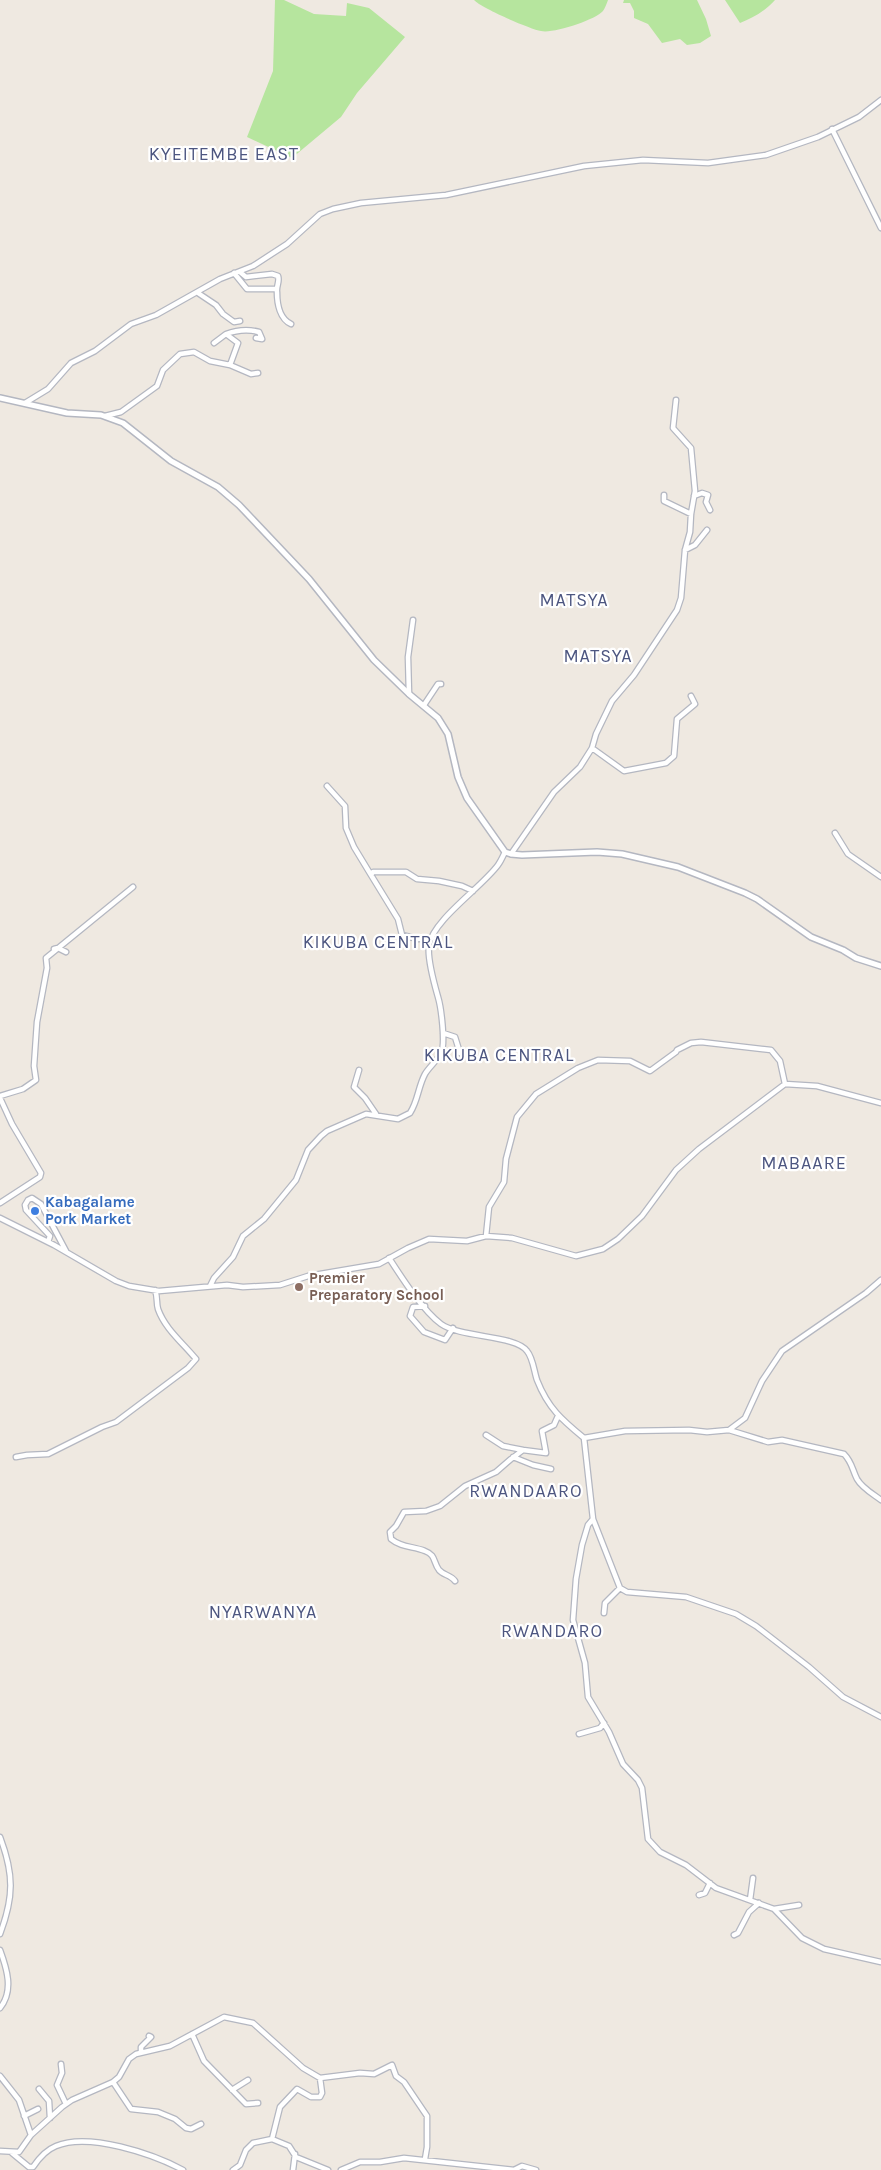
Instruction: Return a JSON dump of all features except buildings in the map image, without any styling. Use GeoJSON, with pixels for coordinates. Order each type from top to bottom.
{"type":"FeatureCollection","features":[{"type":"Feature","properties":{"kind":"street"},"geometry":{"type":"LineString","coordinates":[[25,403],[48,389],[71,363],[95,351],[131,324],[156,315],[220,279],[240,272],[287,244],[320,214],[346,205],[446,195],[611,162],[643,160],[708,163],[738,160],[766,154],[818,137],[859,117],[881,100]]}},
{"type":"Feature","properties":{"kind":"street"},"geometry":{"type":"LineString","coordinates":[[832,129],[881,228]]}},
{"type":"Feature","properties":{"kind":"street"},"geometry":{"type":"LineString","coordinates":[[240,272],[246,277],[275,274],[279,278],[276,289],[281,316],[286,322],[291,324]]}},
{"type":"Feature","properties":{"kind":"street"},"geometry":{"type":"LineString","coordinates":[[234,273],[248,290],[276,289]]}},
{"type":"Feature","properties":{"kind":"street"},"geometry":{"type":"LineString","coordinates":[[198,293],[216,305],[223,314],[234,322],[240,321]]}},
{"type":"Feature","properties":{"kind":"street"},"geometry":{"type":"LineString","coordinates":[[214,343],[235,330],[249,329],[259,332],[262,339],[256,338]]}},
{"type":"Feature","properties":{"kind":"street"},"geometry":{"type":"LineString","coordinates":[[226,334],[238,343],[230,365]]}},
{"type":"Feature","properties":{"kind":"street"},"geometry":{"type":"LineString","coordinates":[[106,416],[121,412],[157,386],[163,370],[180,354],[194,352],[210,360],[230,365],[251,374],[258,373]]}},
{"type":"Feature","properties":{"kind":"street"},"geometry":{"type":"LineString","coordinates":[[0,398],[67,413],[106,416],[123,423],[171,461],[218,487],[248,513],[309,579],[374,660],[409,694],[438,718],[448,734],[458,777],[467,798],[505,852],[511,854],[597,852],[622,854],[678,867],[745,893],[811,937],[843,950],[856,958],[881,966]]}},
{"type":"Feature","properties":{"kind":"street"},"geometry":{"type":"LineString","coordinates":[[511,854],[534,824],[549,799],[580,767],[592,748],[612,701],[640,667],[677,610],[681,598],[685,550],[690,532],[694,496],[691,448],[673,428],[676,400]]}},
{"type":"Feature","properties":{"kind":"street"},"geometry":{"type":"LineString","coordinates":[[694,496],[702,493],[708,495],[706,502],[710,510]]}},
{"type":"Feature","properties":{"kind":"street"},"geometry":{"type":"LineString","coordinates":[[664,495],[664,501],[691,514]]}},
{"type":"Feature","properties":{"kind":"street"},"geometry":{"type":"LineString","coordinates":[[685,550],[695,545],[707,530]]}},
{"type":"Feature","properties":{"kind":"street"},"geometry":{"type":"LineString","coordinates":[[409,694],[408,657],[413,620]]}},
{"type":"Feature","properties":{"kind":"street"},"geometry":{"type":"LineString","coordinates":[[424,705],[438,684],[442,684]]}},
{"type":"Feature","properties":{"kind":"street"},"geometry":{"type":"LineString","coordinates":[[592,748],[624,771],[666,763],[674,756],[677,719],[695,704],[691,696]]}},
{"type":"Feature","properties":{"kind":"street"},"geometry":{"type":"LineString","coordinates":[[327,786],[345,806],[346,828],[352,842],[398,919],[402,935],[420,940],[432,938]]}},
{"type":"Feature","properties":{"kind":"street"},"geometry":{"type":"LineString","coordinates":[[836,833],[848,854],[881,877]]}},
{"type":"Feature","properties":{"kind":"street"},"geometry":{"type":"LineString","coordinates":[[210,1286],[214,1278],[233,1257],[243,1236],[264,1219],[296,1180],[308,1150],[322,1136],[362,1115],[376,1114],[398,1119],[410,1113],[414,1107],[425,1075],[442,1051],[443,1033],[439,998],[435,990],[429,957],[429,944],[434,931],[499,864],[505,852]]}},
{"type":"Feature","properties":{"kind":"street"},"geometry":{"type":"LineString","coordinates":[[371,875],[373,872],[406,872],[417,879],[439,880],[473,891]]}},
{"type":"Feature","properties":{"kind":"street"},"geometry":{"type":"LineString","coordinates":[[0,1203],[40,1177],[41,1173],[12,1124],[0,1097],[23,1089],[36,1080],[34,1066],[37,1022],[47,968],[46,958],[53,950],[133,887]]}},
{"type":"Feature","properties":{"kind":"street"},"geometry":{"type":"LineString","coordinates":[[53,950],[58,948],[66,952]]}},
{"type":"Feature","properties":{"kind":"street"},"geometry":{"type":"LineString","coordinates":[[443,1033],[455,1037],[460,1053]]}},
{"type":"Feature","properties":{"kind":"street"},"geometry":{"type":"LineString","coordinates":[[486,1236],[489,1207],[504,1182],[506,1159],[517,1117],[536,1094],[578,1068],[598,1060],[630,1061],[650,1071],[676,1052],[676,1050],[691,1043],[701,1042],[771,1050],[780,1061],[785,1084]]}},
{"type":"Feature","properties":{"kind":"street"},"geometry":{"type":"LineString","coordinates":[[359,1070],[354,1087],[365,1098],[376,1114]]}},
{"type":"Feature","properties":{"kind":"street"},"geometry":{"type":"LineString","coordinates":[[0,1218],[67,1252],[116,1281],[129,1286],[169,1291],[210,1286],[280,1285],[308,1276],[379,1264],[429,1239],[467,1241],[486,1236],[512,1238],[576,1256],[603,1249],[625,1232],[642,1216],[681,1165],[713,1138],[785,1084],[809,1084],[881,1103]]}},
{"type":"Feature","properties":{"kind":"street"},"geometry":{"type":"LineString","coordinates":[[48,1242],[50,1236],[26,1210],[25,1205],[32,1198],[41,1204],[67,1252]]}},
{"type":"Feature","properties":{"kind":"street"},"geometry":{"type":"LineString","coordinates":[[389,1258],[408,1286],[442,1324],[468,1334],[518,1344],[528,1351],[540,1386],[550,1406],[558,1416],[584,1438],[594,1519],[620,1588],[627,1592],[686,1597],[736,1614],[756,1626],[809,1667],[843,1697],[881,1717]]}},
{"type":"Feature","properties":{"kind":"street"},"geometry":{"type":"LineString","coordinates":[[729,1430],[745,1418],[762,1381],[782,1351],[881,1280]]}},
{"type":"Feature","properties":{"kind":"street"},"geometry":{"type":"LineString","coordinates":[[16,1457],[48,1454],[116,1422],[188,1368],[196,1359],[173,1334],[164,1320],[157,1307],[158,1297],[154,1290]]}},
{"type":"Feature","properties":{"kind":"street"},"geometry":{"type":"LineString","coordinates":[[425,1306],[413,1307],[410,1316],[424,1332],[445,1340],[453,1328]]}},
{"type":"Feature","properties":{"kind":"street"},"geometry":{"type":"LineString","coordinates":[[486,1435],[503,1446],[546,1452],[542,1431],[554,1425],[558,1416]]}},
{"type":"Feature","properties":{"kind":"street"},"geometry":{"type":"LineString","coordinates":[[584,1438],[625,1431],[688,1430],[707,1432],[729,1430],[768,1442],[782,1440],[844,1454],[850,1460],[860,1484],[881,1500]]}},
{"type":"Feature","properties":{"kind":"street"},"geometry":{"type":"LineString","coordinates":[[455,1581],[452,1577],[440,1571],[431,1554],[419,1548],[408,1548],[398,1545],[391,1539],[390,1532],[404,1512],[426,1510],[440,1506],[465,1486],[496,1472],[524,1450]]}},
{"type":"Feature","properties":{"kind":"street"},"geometry":{"type":"LineString","coordinates":[[513,1457],[533,1465],[551,1469]]}},
{"type":"Feature","properties":{"kind":"street"},"geometry":{"type":"LineString","coordinates":[[594,1519],[588,1525],[582,1545],[576,1578],[573,1620],[584,1663],[588,1697],[604,1723],[623,1764],[641,1784],[648,1839],[660,1852],[686,1865],[716,1888],[774,1909],[802,1938],[824,1949],[881,1962]]}},
{"type":"Feature","properties":{"kind":"street"},"geometry":{"type":"LineString","coordinates":[[604,1613],[605,1603],[620,1588]]}},
{"type":"Feature","properties":{"kind":"street"},"geometry":{"type":"LineString","coordinates":[[579,1734],[600,1728],[604,1723]]}},
{"type":"Feature","properties":{"kind":"street"},"geometry":{"type":"LineString","coordinates":[[0,1837],[9,1861],[11,1892],[8,1911],[0,1934]]}},
{"type":"Feature","properties":{"kind":"street"},"geometry":{"type":"LineString","coordinates":[[750,1900],[753,1878]]}},
{"type":"Feature","properties":{"kind":"street"},"geometry":{"type":"LineString","coordinates":[[699,1895],[705,1893],[710,1883]]}},
{"type":"Feature","properties":{"kind":"street"},"geometry":{"type":"LineString","coordinates":[[734,1935],[738,1933],[749,1912],[759,1903]]}},
{"type":"Feature","properties":{"kind":"street"},"geometry":{"type":"LineString","coordinates":[[774,1909],[798,1906]]}},
{"type":"Feature","properties":{"kind":"street"},"geometry":{"type":"LineString","coordinates":[[0,1950],[5,1963],[9,1988],[8,1995],[0,2008]]}},
{"type":"Feature","properties":{"kind":"street"},"geometry":{"type":"LineString","coordinates":[[0,2151],[19,2152],[31,2135],[66,2104],[113,2082],[119,2077],[129,2059],[141,2051],[170,2046],[224,2017],[253,2023],[303,2068],[320,2078],[360,2073],[374,2074],[392,2065],[396,2076],[404,2082],[427,2116],[425,2159]]}},
{"type":"Feature","properties":{"kind":"street"},"geometry":{"type":"LineString","coordinates":[[192,2034],[204,2061],[246,2104],[258,2103]]}},
{"type":"Feature","properties":{"kind":"street"},"geometry":{"type":"LineString","coordinates":[[141,2051],[141,2047],[151,2037],[149,2036]]}},
{"type":"Feature","properties":{"kind":"street"},"geometry":{"type":"LineString","coordinates":[[61,2064],[62,2072],[57,2085],[66,2104]]}},
{"type":"Feature","properties":{"kind":"street"},"geometry":{"type":"LineString","coordinates":[[0,2076],[19,2100],[31,2135]]}},
{"type":"Feature","properties":{"kind":"street"},"geometry":{"type":"LineString","coordinates":[[272,2139],[280,2107],[297,2089],[311,2097],[320,2097],[322,2093],[320,2078]]}},
{"type":"Feature","properties":{"kind":"street"},"geometry":{"type":"LineString","coordinates":[[232,2090],[248,2080]]}},
{"type":"Feature","properties":{"kind":"street"},"geometry":{"type":"LineString","coordinates":[[113,2082],[131,2109],[158,2112],[175,2119],[186,2128],[201,2124]]}},
{"type":"Feature","properties":{"kind":"street"},"geometry":{"type":"LineString","coordinates":[[39,2090],[49,2101],[50,2118]]}},
{"type":"Feature","properties":{"kind":"street"},"geometry":{"type":"LineString","coordinates":[[24,2116],[38,2109]]}},
{"type":"Feature","properties":{"kind":"street"},"geometry":{"type":"LineString","coordinates":[[233,2170],[240,2165],[246,2150],[253,2143],[272,2139],[289,2146],[296,2157],[328,2170]]}},
{"type":"Feature","properties":{"kind":"street"},"geometry":{"type":"LineString","coordinates":[[12,2153],[29,2167],[33,2167],[43,2154],[56,2146],[77,2142],[93,2142],[130,2150],[172,2164],[183,2170]]}},
{"type":"Feature","properties":{"kind":"street"},"geometry":{"type":"LineString","coordinates":[[293,2170],[295,2154]]}},
{"type":"Feature","properties":{"kind":"street"},"geometry":{"type":"LineString","coordinates":[[341,2170],[360,2162],[380,2162],[394,2158],[425,2159],[514,2170],[522,2166],[536,2170]]}},
{"type":"Feature","properties":{"kind":"green space"},"geometry":{"type":"Polygon","coordinates":[[[275,0],[284,0],[314,14],[346,16],[347,3],[369,8],[405,37],[357,93],[341,117],[292,158],[247,137],[273,71],[275,0]]]}},
{"type":"Feature","properties":{"kind":"green space"},"geometry":{"type":"Polygon","coordinates":[[[474,0],[608,0],[599,15],[564,28],[541,31],[486,8],[474,0]]]}},
{"type":"Feature","properties":{"kind":"green space"},"geometry":{"type":"Polygon","coordinates":[[[624,0],[697,0],[706,19],[711,36],[700,43],[687,45],[680,39],[662,43],[648,24],[634,18],[634,11],[630,3],[623,3],[624,0]]]}},
{"type":"Feature","properties":{"kind":"green space"},"geometry":{"type":"Polygon","coordinates":[[[725,0],[775,0],[759,14],[740,23],[725,0]]]}},
{"type":"Feature","properties":{"kind":"place","name":"Kabagalame Pork Market"},"geometry":{"type":"Point","coordinates":[35,1211]}},
{"type":"Feature","properties":{"kind":"place","name":"Premier Preparatory School"},"geometry":{"type":"Point","coordinates":[299,1287]}},
{"type":"Feature","properties":{"kind":"district","name":"KYEITEMBE EAST"},"geometry":{"type":"Point","coordinates":[224,154]}},
{"type":"Feature","properties":{"kind":"district","name":"MATSYA"},"geometry":{"type":"Point","coordinates":[574,600]}},
{"type":"Feature","properties":{"kind":"district","name":"MATSYA"},"geometry":{"type":"Point","coordinates":[598,656]}},
{"type":"Feature","properties":{"kind":"district","name":"KIKUBA CENTRAL"},"geometry":{"type":"Point","coordinates":[378,942]}},
{"type":"Feature","properties":{"kind":"district","name":"KIKUBA CENTRAL"},"geometry":{"type":"Point","coordinates":[499,1055]}},
{"type":"Feature","properties":{"kind":"district","name":"MABAARE"},"geometry":{"type":"Point","coordinates":[804,1163]}},
{"type":"Feature","properties":{"kind":"district","name":"RWANDAARO"},"geometry":{"type":"Point","coordinates":[526,1491]}},
{"type":"Feature","properties":{"kind":"district","name":"NYARWANYA"},"geometry":{"type":"Point","coordinates":[263,1612]}},
{"type":"Feature","properties":{"kind":"district","name":"RWANDARO"},"geometry":{"type":"Point","coordinates":[552,1631]}}]}
